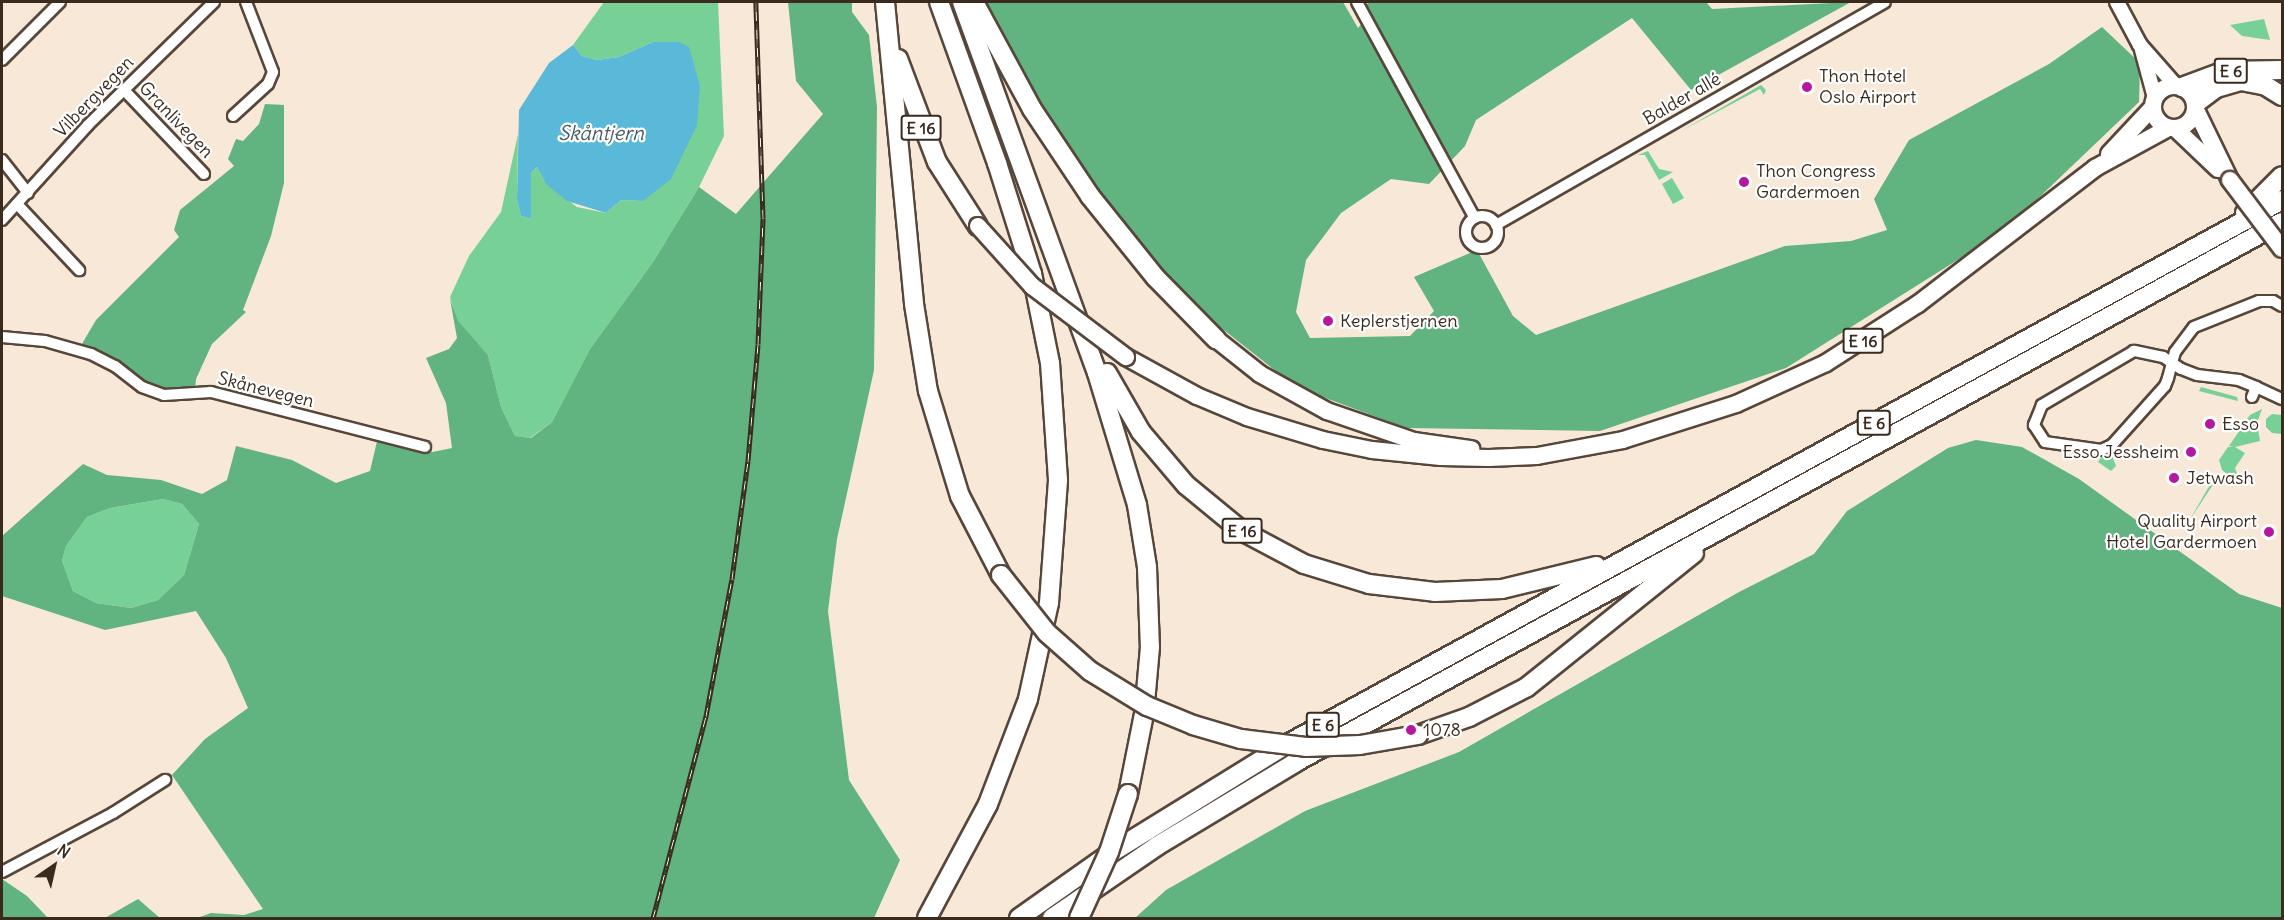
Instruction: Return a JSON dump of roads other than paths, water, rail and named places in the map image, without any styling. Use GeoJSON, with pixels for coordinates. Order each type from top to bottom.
{"type":"FeatureCollection","features":[{"type":"Feature","properties":{"kind":"highway"},"geometry":{"type":"LineString","coordinates":[[927,918],[988,804],[1028,699],[1049,603],[1058,480],[1050,363],[1032,274],[998,163],[939,2]]}},
{"type":"Feature","properties":{"kind":"highway","name":"E 16"},"geometry":{"type":"LineString","coordinates":[[962,2],[1070,297],[1130,475],[1147,567],[1148,675],[1128,794],[1109,852],[1079,918]]}},
{"type":"Feature","properties":{"kind":"highway","name":"E 16"},"geometry":{"type":"LineString","coordinates":[[974,2],[1032,110],[1090,196],[1156,278],[1216,339],[1296,396],[1389,434],[1438,445],[1490,450],[1595,446]]}},
{"type":"Feature","properties":{"kind":"highway","name":"E 16"},"geometry":{"type":"LineString","coordinates":[[885,11],[927,141],[978,226],[1038,291],[1126,357],[1238,413],[1347,445],[1467,458],[1537,456],[1595,446],[1705,416],[1826,363],[1918,304],[2095,168],[2172,128],[2191,121],[2196,106]]}},
{"type":"Feature","properties":{"kind":"highway","name":"E 16"},"geometry":{"type":"LineString","coordinates":[[885,11],[914,304],[928,392],[960,496],[1000,575],[1047,633],[1083,665],[1133,698],[1176,719],[1225,735],[1292,746],[1360,745],[1418,735],[1482,711],[1537,681],[1738,520]]}},
{"type":"Feature","properties":{"kind":"highway","name":"E 6"},"geometry":{"type":"LineString","coordinates":[[2179,86],[2225,71],[2283,70]]}},
{"type":"Feature","properties":{"kind":"highway","name":"E 6"},"geometry":{"type":"LineString","coordinates":[[2196,106],[2216,88],[2241,81],[2266,86],[2283,96]]}},
{"type":"Feature","properties":{"kind":"highway"},"geometry":{"type":"LineString","coordinates":[[2179,86],[2196,106],[2230,180]]}},
{"type":"Feature","properties":{"kind":"highway","name":"E 16"},"geometry":{"type":"LineString","coordinates":[[2095,168],[2164,89],[2179,86]]}},
{"type":"Feature","properties":{"kind":"highway"},"geometry":{"type":"LineString","coordinates":[[2154,102],[2157,120],[2172,128],[2230,180],[2283,249]]}},
{"type":"Feature","properties":{"kind":"highway","name":"E 6"},"geometry":{"type":"LineString","coordinates":[[2220,235],[2283,177]]}},
{"type":"Feature","properties":{"kind":"highway","name":"E 6"},"geometry":{"type":"LineString","coordinates":[[1018,918],[1114,851],[1249,767],[1640,550],[2283,200]]}},
{"type":"Feature","properties":{"kind":"highway","name":"E 6"},"geometry":{"type":"LineString","coordinates":[[1052,918],[1156,846],[1296,762],[2283,222]]}},
{"type":"Feature","properties":{"kind":"highway","name":"E 16"},"geometry":{"type":"LineString","coordinates":[[1070,297],[1128,411],[1171,469],[1236,526],[1304,564],[1391,588],[1458,592],[1524,585],[1640,550]]}},
{"type":"Feature","properties":{"kind":"main road"},"geometry":{"type":"LineString","coordinates":[[2116,2],[2140,45],[2179,86]]}},
{"type":"Feature","properties":{"kind":"main road"},"geometry":{"type":"LineString","coordinates":[[2140,45],[2154,102]]}},
{"type":"Feature","properties":{"kind":"street"},"geometry":{"type":"LineString","coordinates":[[2,60],[60,2]]}},
{"type":"Feature","properties":{"kind":"street","name":"Vilbergvegen"},"geometry":{"type":"LineString","coordinates":[[2,220],[124,90],[214,2]]}},
{"type":"Feature","properties":{"kind":"street"},"geometry":{"type":"LineString","coordinates":[[239,2],[250,14]]}},
{"type":"Feature","properties":{"kind":"street"},"geometry":{"type":"LineString","coordinates":[[233,116],[268,84],[273,72],[246,2]]}},
{"type":"Feature","properties":{"kind":"street"},"geometry":{"type":"LineString","coordinates":[[1357,2],[1475,218]]}},
{"type":"Feature","properties":{"kind":"street","name":"Balder allé"},"geometry":{"type":"LineString","coordinates":[[1496,225],[1885,2]]}},
{"type":"Feature","properties":{"kind":"street","name":"Granlivegen"},"geometry":{"type":"LineString","coordinates":[[124,90],[204,174]]}},
{"type":"Feature","properties":{"kind":"street"},"geometry":{"type":"LineString","coordinates":[[2,160],[28,193]]}},
{"type":"Feature","properties":{"kind":"street"},"geometry":{"type":"LineString","coordinates":[[17,204],[79,270]]}},
{"type":"Feature","properties":{"kind":"street"},"geometry":{"type":"LineString","coordinates":[[1485,216],[1496,225],[1496,241],[1487,247],[1477,248],[1466,234],[1467,225],[1475,218],[1485,216]]}},
{"type":"Feature","properties":{"kind":"street"},"geometry":{"type":"LineString","coordinates":[[2283,306],[2273,301],[2259,302],[2194,327],[2183,338],[2172,363],[2165,386],[2155,400],[2112,445],[2101,450],[2045,442],[2039,437],[2034,425],[2042,405],[2134,351],[2163,357],[2172,363],[2197,375],[2240,380],[2254,392],[2283,399]]}},
{"type":"Feature","properties":{"kind":"street","name":"Skånevegen"},"geometry":{"type":"LineString","coordinates":[[2,337],[37,340],[91,354],[115,366],[149,391],[164,395],[211,392],[425,447]]}},
{"type":"Feature","properties":{"kind":"street"},"geometry":{"type":"LineString","coordinates":[[2,872],[113,813],[165,780]]}},
{"type":"Feature","properties":{"kind":"water","name":"Skåntjern"},"geometry":{"type":"Polygon","coordinates":[[[653,42],[679,42],[689,47],[700,86],[697,125],[671,179],[643,201],[621,200],[606,213],[567,201],[547,185],[537,167],[531,173],[531,219],[521,216],[517,200],[519,110],[549,63],[573,45],[582,56],[597,60],[619,57],[653,42]]]}},
{"type":"Feature","properties":{"kind":"railway"},"geometry":{"type":"LineString","coordinates":[[653,918],[706,716],[732,579],[748,461],[758,344],[763,218],[756,2]]}},
{"type":"Feature","properties":{"kind":"place","name":"Thon Hotel Oslo Airport"},"geometry":{"type":"Point","coordinates":[1807,87]}},
{"type":"Feature","properties":{"kind":"place","name":"Thon Congress Gardermoen"},"geometry":{"type":"Point","coordinates":[1744,182]}},
{"type":"Feature","properties":{"kind":"place","name":"Keplerstjernen"},"geometry":{"type":"Point","coordinates":[1328,321]}},
{"type":"Feature","properties":{"kind":"place","name":"Esso"},"geometry":{"type":"Point","coordinates":[2210,424]}},
{"type":"Feature","properties":{"kind":"place","name":"Esso Jessheim"},"geometry":{"type":"Point","coordinates":[2191,452]}},
{"type":"Feature","properties":{"kind":"place","name":"Jetwash"},"geometry":{"type":"Point","coordinates":[2174,478]}},
{"type":"Feature","properties":{"kind":"place","name":"Quality Airport Hotel Gardermoen"},"geometry":{"type":"Point","coordinates":[2269,532]}},
{"type":"Feature","properties":{"kind":"place","name":"1078"},"geometry":{"type":"Point","coordinates":[1411,730]}}]}
